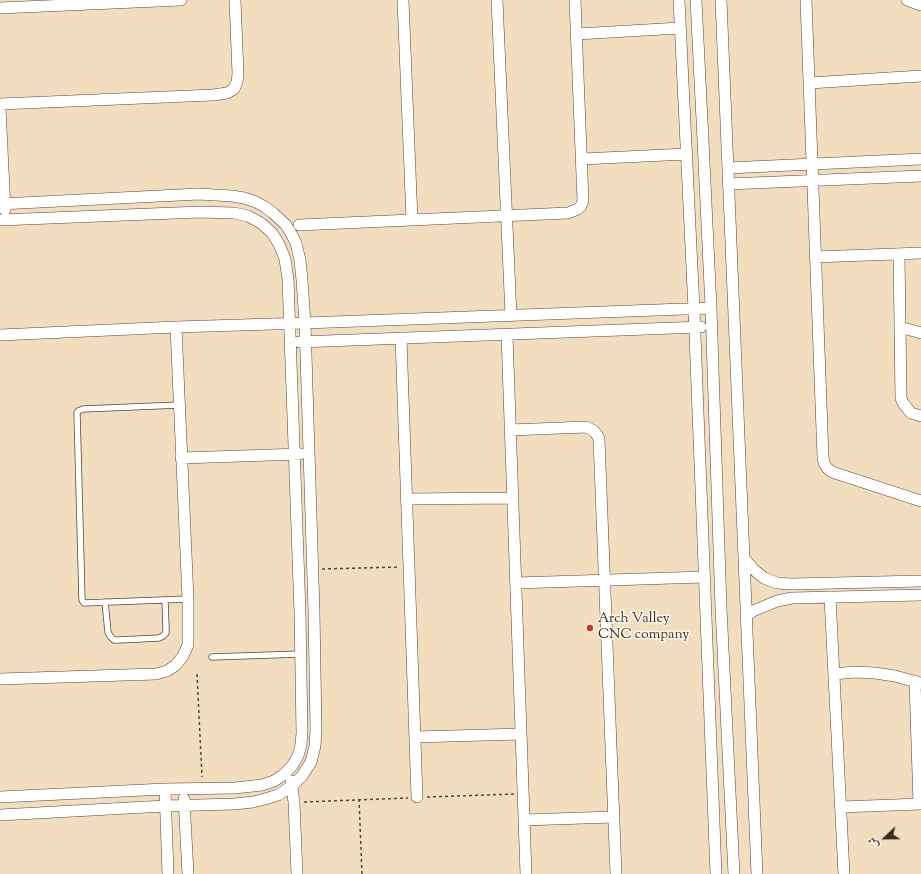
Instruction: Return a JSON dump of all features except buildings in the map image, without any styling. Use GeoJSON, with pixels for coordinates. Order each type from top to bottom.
{"type":"FeatureCollection","features":[{"type":"Feature","properties":{"kind":"street"},"geometry":{"type":"LineString","coordinates":[[0,8],[181,0]]}},
{"type":"Feature","properties":{"kind":"street"},"geometry":{"type":"LineString","coordinates":[[0,104],[213,95],[227,93],[234,89],[238,74],[235,0]]}},
{"type":"Feature","properties":{"kind":"street"},"geometry":{"type":"LineString","coordinates":[[403,0],[412,220]]}},
{"type":"Feature","properties":{"kind":"street"},"geometry":{"type":"LineString","coordinates":[[497,0],[511,316]]}},
{"type":"Feature","properties":{"kind":"street"},"geometry":{"type":"LineString","coordinates":[[299,225],[568,213],[578,209],[583,201],[575,0]]}},
{"type":"Feature","properties":{"kind":"street"},"geometry":{"type":"LineString","coordinates":[[679,0],[694,308],[716,874]]}},
{"type":"Feature","properties":{"kind":"street"},"geometry":{"type":"LineString","coordinates":[[696,0],[711,308],[721,608],[734,874]]}},
{"type":"Feature","properties":{"kind":"street"},"geometry":{"type":"LineString","coordinates":[[720,0],[757,874]]}},
{"type":"Feature","properties":{"kind":"street"},"geometry":{"type":"LineString","coordinates":[[806,0],[824,463],[832,472],[921,501]]}},
{"type":"Feature","properties":{"kind":"street"},"geometry":{"type":"LineString","coordinates":[[907,0],[921,5]]}},
{"type":"Feature","properties":{"kind":"street"},"geometry":{"type":"LineString","coordinates":[[576,34],[680,28]]}},
{"type":"Feature","properties":{"kind":"street"},"geometry":{"type":"LineString","coordinates":[[682,54],[699,53]]}},
{"type":"Feature","properties":{"kind":"street"},"geometry":{"type":"LineString","coordinates":[[809,83],[920,74]]}},
{"type":"Feature","properties":{"kind":"street"},"geometry":{"type":"LineString","coordinates":[[0,108],[3,220],[200,212],[234,213],[248,216],[261,222],[272,233],[279,244],[285,259],[288,279],[300,612],[302,733],[298,756],[289,769],[274,781],[262,786],[0,797]]}},
{"type":"Feature","properties":{"kind":"street"},"geometry":{"type":"LineString","coordinates":[[685,121],[702,120]]}},
{"type":"Feature","properties":{"kind":"street"},"geometry":{"type":"LineString","coordinates":[[582,159],[686,154]]}},
{"type":"Feature","properties":{"kind":"street"},"geometry":{"type":"LineString","coordinates":[[728,168],[921,159]]}},
{"type":"Feature","properties":{"kind":"street"},"geometry":{"type":"LineString","coordinates":[[728,184],[921,176]]}},
{"type":"Feature","properties":{"kind":"street"},"geometry":{"type":"LineString","coordinates":[[0,815],[253,802],[278,795],[292,786],[302,776],[311,762],[315,746],[316,730],[305,323],[300,260],[296,243],[286,225],[273,212],[256,202],[232,196],[199,194],[2,204]]}},
{"type":"Feature","properties":{"kind":"street"},"geometry":{"type":"LineString","coordinates":[[107,199],[107,215]]}},
{"type":"Feature","properties":{"kind":"street"},"geometry":{"type":"LineString","coordinates":[[899,254],[901,398],[911,413],[921,416]]}},
{"type":"Feature","properties":{"kind":"street"},"geometry":{"type":"LineString","coordinates":[[815,257],[921,254]]}},
{"type":"Feature","properties":{"kind":"street"},"geometry":{"type":"LineString","coordinates":[[0,335],[176,327],[711,308]]}},
{"type":"Feature","properties":{"kind":"street"},"geometry":{"type":"LineString","coordinates":[[571,313],[572,332]]}},
{"type":"Feature","properties":{"kind":"street"},"geometry":{"type":"LineString","coordinates":[[417,319],[418,338]]}},
{"type":"Feature","properties":{"kind":"street"},"geometry":{"type":"LineString","coordinates":[[0,679],[156,674],[167,671],[176,665],[183,656],[188,645],[188,599],[176,327]]}},
{"type":"Feature","properties":{"kind":"street"},"geometry":{"type":"LineString","coordinates":[[290,342],[711,327]]}},
{"type":"Feature","properties":{"kind":"street"},"geometry":{"type":"LineString","coordinates":[[900,327],[921,333]]}},
{"type":"Feature","properties":{"kind":"street"},"geometry":{"type":"LineString","coordinates":[[507,334],[526,874]]}},
{"type":"Feature","properties":{"kind":"street"},"geometry":{"type":"LineString","coordinates":[[401,338],[417,797]]}},
{"type":"Feature","properties":{"kind":"street"},"geometry":{"type":"LineString","coordinates":[[510,430],[586,427],[597,435],[599,439],[616,874]]}},
{"type":"Feature","properties":{"kind":"street"},"geometry":{"type":"LineString","coordinates":[[181,458],[308,454]]}},
{"type":"Feature","properties":{"kind":"street"},"geometry":{"type":"LineString","coordinates":[[700,475],[716,474]]}},
{"type":"Feature","properties":{"kind":"street"},"geometry":{"type":"LineString","coordinates":[[406,499],[513,498]]}},
{"type":"Feature","properties":{"kind":"street"},"geometry":{"type":"LineString","coordinates":[[744,558],[752,569],[758,574],[777,583],[921,581]]}},
{"type":"Feature","properties":{"kind":"street"},"geometry":{"type":"LineString","coordinates":[[516,583],[704,577]]}},
{"type":"Feature","properties":{"kind":"street"},"geometry":{"type":"LineString","coordinates":[[746,616],[777,600],[792,598],[921,595]]}},
{"type":"Feature","properties":{"kind":"street"},"geometry":{"type":"LineString","coordinates":[[830,597],[844,874]]}},
{"type":"Feature","properties":{"kind":"street"},"geometry":{"type":"LineString","coordinates":[[706,609],[721,608]]}},
{"type":"Feature","properties":{"kind":"street"},"geometry":{"type":"LineString","coordinates":[[300,612],[314,612]]}},
{"type":"Feature","properties":{"kind":"street"},"geometry":{"type":"LineString","coordinates":[[834,674],[854,672],[875,673],[918,682],[920,804],[841,807]]}},
{"type":"Feature","properties":{"kind":"street"},"geometry":{"type":"LineString","coordinates":[[415,737],[521,734]]}},
{"type":"Feature","properties":{"kind":"street"},"geometry":{"type":"LineString","coordinates":[[289,769],[294,802],[297,874]]}},
{"type":"Feature","properties":{"kind":"street"},"geometry":{"type":"LineString","coordinates":[[165,789],[168,874]]}},
{"type":"Feature","properties":{"kind":"street"},"geometry":{"type":"LineString","coordinates":[[184,789],[188,874]]}},
{"type":"Feature","properties":{"kind":"street"},"geometry":{"type":"LineString","coordinates":[[62,794],[63,812]]}},
{"type":"Feature","properties":{"kind":"street"},"geometry":{"type":"LineString","coordinates":[[18,796],[19,814]]}},
{"type":"Feature","properties":{"kind":"street"},"geometry":{"type":"LineString","coordinates":[[713,805],[731,805]]}},
{"type":"Feature","properties":{"kind":"street"},"geometry":{"type":"LineString","coordinates":[[524,820],[613,817]]}},
{"type":"Feature","properties":{"kind":"lane"},"geometry":{"type":"LineString","coordinates":[[179,405],[83,408],[78,410],[82,600],[84,603],[188,599]]}},
{"type":"Feature","properties":{"kind":"lane"},"geometry":{"type":"LineString","coordinates":[[105,602],[108,632],[114,640],[119,640],[159,638],[163,636],[166,633],[165,600]]}},
{"type":"Feature","properties":{"kind":"lane"},"geometry":{"type":"LineString","coordinates":[[212,657],[301,654]]}},
{"type":"Feature","properties":{"kind":"path"},"geometry":{"type":"LineString","coordinates":[[312,570],[409,566]]}},
{"type":"Feature","properties":{"kind":"path"},"geometry":{"type":"LineString","coordinates":[[197,674],[202,789]]}},
{"type":"Feature","properties":{"kind":"path"},"geometry":{"type":"LineString","coordinates":[[359,799],[362,874]]}},
{"type":"Feature","properties":{"kind":"place","name":"Arch Valley CNC company"},"geometry":{"type":"Point","coordinates":[590,628]}}]}
